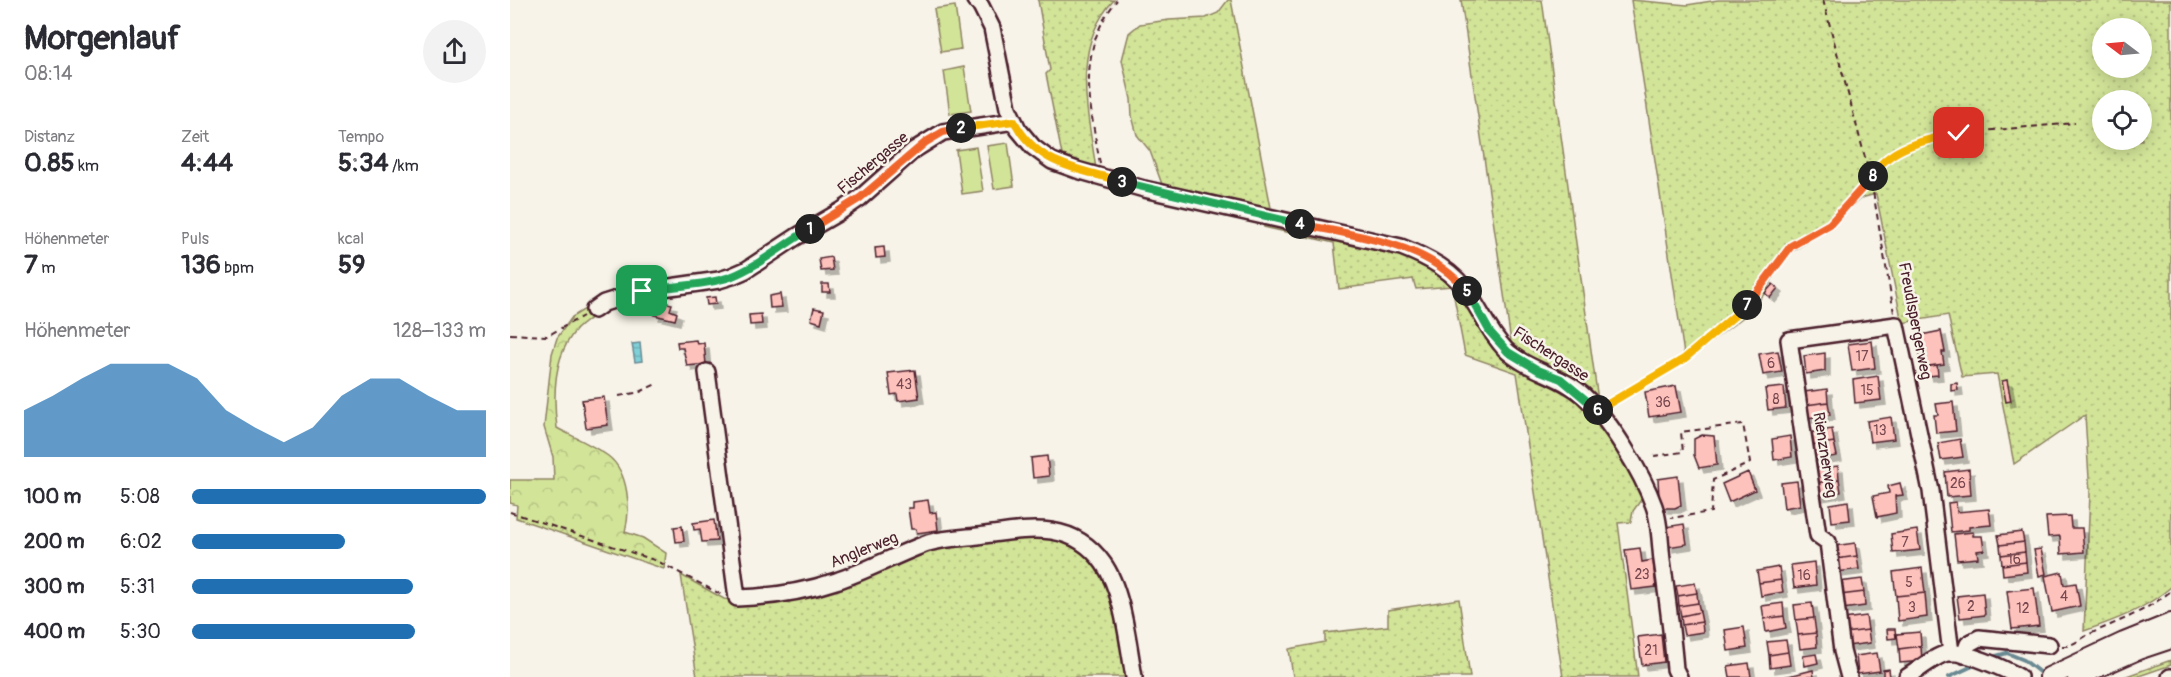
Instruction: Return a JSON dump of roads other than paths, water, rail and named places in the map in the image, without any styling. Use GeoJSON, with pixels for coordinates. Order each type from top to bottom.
{"type":"FeatureCollection","features":[{"type":"Feature","properties":{"kind":"main road"},"geometry":{"type":"LineString","coordinates":[[2049,677],[2132,638],[2171,623]]}},
{"type":"Feature","properties":{"kind":"main road"},"geometry":{"type":"LineString","coordinates":[[2078,677],[2138,650],[2171,639]]}},
{"type":"Feature","properties":{"kind":"street","name":"Fischergasse"},"geometry":{"type":"LineString","coordinates":[[975,0],[981,6],[992,28],[1008,108],[1014,121],[1033,147],[1052,161],[1137,187],[1401,247],[1418,253],[1457,279],[1469,294],[1490,332],[1508,352],[1573,387],[1597,410],[1640,477],[1654,507],[1675,669],[1679,677]]}},
{"type":"Feature","properties":{"kind":"street","name":"Fischergasse"},"geometry":{"type":"LineString","coordinates":[[594,310],[604,303],[642,291],[719,280],[746,270],[860,198],[914,150],[943,132],[1014,121]]}},
{"type":"Feature","properties":{"kind":"street","name":"Freudlspergerweg"},"geometry":{"type":"LineString","coordinates":[[1896,325],[1964,656]]}},
{"type":"Feature","properties":{"kind":"street","name":"Rienznerweg"},"geometry":{"type":"LineString","coordinates":[[1849,677],[1842,651],[1828,542],[1818,535],[1789,340],[1896,325]]}},
{"type":"Feature","properties":{"kind":"street","name":"Anglerweg"},"geometry":{"type":"LineString","coordinates":[[707,372],[737,598],[767,597],[837,581],[931,542],[1024,529],[1054,530],[1074,538],[1090,549],[1104,564],[1118,596],[1134,677]]}},
{"type":"Feature","properties":{"kind":"street"},"geometry":{"type":"LineString","coordinates":[[1964,656],[1968,644],[1979,638],[2049,645]]}},
{"type":"Feature","properties":{"kind":"street"},"geometry":{"type":"LineString","coordinates":[[1907,677],[1943,655],[1964,656],[1993,665],[2019,677]]}},
{"type":"Feature","properties":{"kind":"water"},"geometry":{"type":"Polygon","coordinates":[[[640,343],[642,361],[635,362],[632,344],[640,343]]]}},
{"type":"Feature","properties":{"kind":"waterway"},"geometry":{"type":"LineString","coordinates":[[1989,658],[2007,653],[2024,660],[2039,672]]}},
{"type":"Feature","properties":{"kind":"waterway"},"geometry":{"type":"LineString","coordinates":[[1949,677],[1977,664]]}}]}
